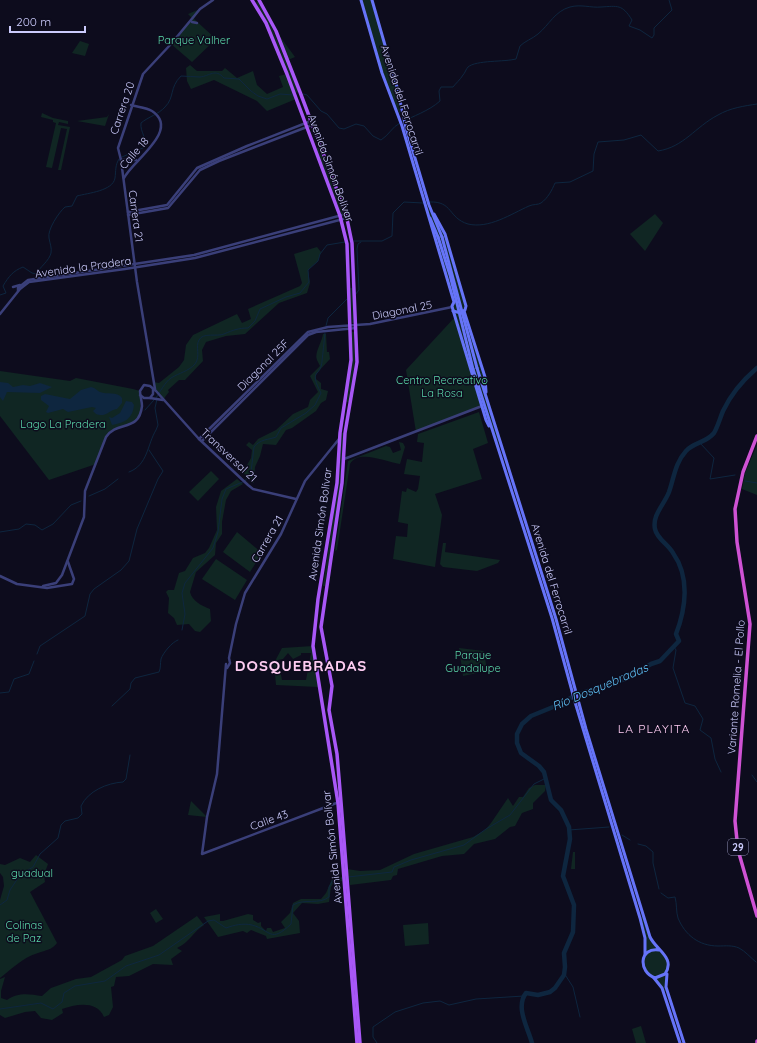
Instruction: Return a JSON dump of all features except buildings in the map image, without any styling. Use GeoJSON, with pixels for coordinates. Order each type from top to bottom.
{"type":"FeatureCollection","features":[{"type":"Feature","properties":{"kind":"highway","name":"Variante Romelia - El Pollo"},"geometry":{"type":"LineString","coordinates":[[757,436],[742,472],[735,509],[737,542],[750,624],[735,811],[736,836],[757,916]]}},
{"type":"Feature","properties":{"kind":"main road","name":"Avenida Simón Bolívar"},"geometry":{"type":"LineString","coordinates":[[252,0],[266,23],[295,96],[341,218],[347,244],[351,360],[339,439],[337,483],[313,639],[314,662],[343,825],[358,1043]]}},
{"type":"Feature","properties":{"kind":"main road","name":"Avenida Simón Bolívar"},"geometry":{"type":"LineString","coordinates":[[259,0],[276,31],[302,96],[346,216],[352,238],[357,326],[356,363],[345,433],[342,483],[322,627],[332,686],[330,710],[337,754],[346,873]]}},
{"type":"Feature","properties":{"kind":"main road","name":"Avenida del Ferrocarril"},"geometry":{"type":"LineString","coordinates":[[361,0],[382,74],[402,119],[428,198],[492,430],[552,618],[573,691],[650,937],[659,950]]}},
{"type":"Feature","properties":{"kind":"main road","name":"Avenida del Ferrocarril"},"geometry":{"type":"LineString","coordinates":[[372,0],[398,87],[402,119]]}},
{"type":"Feature","properties":{"kind":"main road","name":"Avenida del Ferrocarril"},"geometry":{"type":"LineString","coordinates":[[404,125],[427,213],[440,237]]}},
{"type":"Feature","properties":{"kind":"main road"},"geometry":{"type":"LineString","coordinates":[[432,211],[446,234],[465,304],[464,311],[485,377],[487,400]]}},
{"type":"Feature","properties":{"kind":"main road"},"geometry":{"type":"LineString","coordinates":[[427,213],[454,302],[453,310],[486,420],[492,430]]}},
{"type":"Feature","properties":{"kind":"main road"},"geometry":{"type":"LineString","coordinates":[[454,302],[461,300],[465,304]]}},
{"type":"Feature","properties":{"kind":"main road"},"geometry":{"type":"LineString","coordinates":[[453,310],[460,314],[464,311]]}},
{"type":"Feature","properties":{"kind":"main road","name":"Avenida del Ferrocarril"},"geometry":{"type":"LineString","coordinates":[[475,369],[487,400],[556,619],[573,691]]}},
{"type":"Feature","properties":{"kind":"main road","name":"Avenida del Ferrocarril"},"geometry":{"type":"LineString","coordinates":[[577,702],[640,918],[645,938],[645,954]]}},
{"type":"Feature","properties":{"kind":"main road"},"geometry":{"type":"LineString","coordinates":[[680,1043],[662,988],[643,968],[642,963],[645,954],[651,950],[659,950],[667,959],[666,987],[684,1043]]}},
{"type":"Feature","properties":{"kind":"main road"},"geometry":{"type":"LineString","coordinates":[[653,978],[662,977],[667,971]]}},
{"type":"Feature","properties":{"kind":"street"},"geometry":{"type":"LineString","coordinates":[[191,22],[200,9],[213,0]]}},
{"type":"Feature","properties":{"kind":"street"},"geometry":{"type":"LineString","coordinates":[[191,22],[197,22]]}},
{"type":"Feature","properties":{"kind":"street","name":"Carrera 20"},"geometry":{"type":"LineString","coordinates":[[118,148],[131,105],[143,74],[191,22]]}},
{"type":"Feature","properties":{"kind":"street","name":"Calle 18"},"geometry":{"type":"LineString","coordinates":[[123,179],[159,137],[161,124],[153,112],[131,105]]}},
{"type":"Feature","properties":{"kind":"street"},"geometry":{"type":"LineString","coordinates":[[128,213],[168,208],[200,170],[311,123]]}},
{"type":"Feature","properties":{"kind":"street","name":"Carrera 21"},"geometry":{"type":"LineString","coordinates":[[118,148],[121,160],[152,382],[156,391]]}},
{"type":"Feature","properties":{"kind":"street"},"geometry":{"type":"LineString","coordinates":[[121,160],[138,160]]}},
{"type":"Feature","properties":{"kind":"street","name":"Avenida la Pradera"},"geometry":{"type":"LineString","coordinates":[[18,292],[18,288],[21,285],[34,278],[195,258],[346,216]]}},
{"type":"Feature","properties":{"kind":"street","name":"Avenida la Pradera"},"geometry":{"type":"LineString","coordinates":[[18,292],[29,282],[135,266]]}},
{"type":"Feature","properties":{"kind":"street"},"geometry":{"type":"LineString","coordinates":[[13,287],[21,285]]}},
{"type":"Feature","properties":{"kind":"street"},"geometry":{"type":"LineString","coordinates":[[0,314],[18,292]]}},
{"type":"Feature","properties":{"kind":"street","name":"Diagonal 25"},"geometry":{"type":"LineString","coordinates":[[350,327],[453,310]]}},
{"type":"Feature","properties":{"kind":"street","name":"Diagonal 25F"},"geometry":{"type":"LineString","coordinates":[[201,440],[308,332],[350,327]]}},
{"type":"Feature","properties":{"kind":"street","name":"Carrera 21"},"geometry":{"type":"LineString","coordinates":[[151,387],[152,382]]}},
{"type":"Feature","properties":{"kind":"street"},"geometry":{"type":"LineString","coordinates":[[63,585],[62,576],[84,517],[84,498],[108,435],[116,429],[133,424],[140,413],[140,391],[143,386],[151,387],[153,392],[141,408]]}},
{"type":"Feature","properties":{"kind":"street","name":"Transversal 21"},"geometry":{"type":"LineString","coordinates":[[151,387],[201,440],[253,489],[296,499]]}},
{"type":"Feature","properties":{"kind":"street"},"geometry":{"type":"LineString","coordinates":[[140,395],[144,398],[164,400]]}},
{"type":"Feature","properties":{"kind":"street"},"geometry":{"type":"LineString","coordinates":[[344,459],[482,406]]}},
{"type":"Feature","properties":{"kind":"street","name":"Carrera 21"},"geometry":{"type":"LineString","coordinates":[[202,854],[207,818],[217,774],[228,664],[225,662],[229,659],[236,624],[245,594],[281,534],[305,481],[339,439]]}},
{"type":"Feature","properties":{"kind":"street"},"geometry":{"type":"LineString","coordinates":[[0,576],[17,584],[52,588],[63,585],[69,586],[72,584],[74,579],[68,560]]}},
{"type":"Feature","properties":{"kind":"street"},"geometry":{"type":"LineString","coordinates":[[43,586],[56,583],[66,573],[72,574]]}},
{"type":"Feature","properties":{"kind":"street","name":"Calle 43"},"geometry":{"type":"LineString","coordinates":[[202,854],[340,802]]}},
{"type":"Feature","properties":{"kind":"green space"},"geometry":{"type":"Polygon","coordinates":[[[361,0],[372,0],[395,75],[400,103],[400,114],[388,91],[361,0]]]}},
{"type":"Feature","properties":{"kind":"green space"},"geometry":{"type":"Polygon","coordinates":[[[258,1],[269,21],[299,92],[295,93],[267,22],[256,3],[258,1]]]}},
{"type":"Feature","properties":{"kind":"green space","name":"Parque Valher"},"geometry":{"type":"Polygon","coordinates":[[[200,9],[194,19],[216,39],[192,62],[171,44],[193,19],[188,14],[200,9]]]}},
{"type":"Feature","properties":{"kind":"green space"},"geometry":{"type":"Polygon","coordinates":[[[276,31],[295,57],[288,60],[276,31]]]}},
{"type":"Feature","properties":{"kind":"green space"},"geometry":{"type":"Polygon","coordinates":[[[80,41],[89,44],[85,56],[72,53],[80,41]]]}},
{"type":"Feature","properties":{"kind":"green space"},"geometry":{"type":"Polygon","coordinates":[[[190,65],[197,71],[222,71],[225,68],[237,78],[253,71],[257,85],[267,94],[283,87],[279,76],[287,74],[296,99],[267,111],[257,101],[214,80],[191,89],[187,81],[186,68],[190,65]]]}},
{"type":"Feature","properties":{"kind":"green space"},"geometry":{"type":"Polygon","coordinates":[[[42,113],[53,118],[68,121],[68,124],[59,122],[58,125],[70,127],[61,170],[58,170],[67,129],[61,128],[52,168],[46,167],[56,123],[53,122],[53,120],[41,117],[42,113]]]}},
{"type":"Feature","properties":{"kind":"green space"},"geometry":{"type":"Polygon","coordinates":[[[109,114],[105,126],[77,121],[107,117],[109,114]]]}},
{"type":"Feature","properties":{"kind":"green space"},"geometry":{"type":"Polygon","coordinates":[[[319,147],[344,215],[342,216],[316,148],[319,147]]]}},
{"type":"Feature","properties":{"kind":"green space","name":"Centro Recreativo La Rosa"},"geometry":{"type":"Polygon","coordinates":[[[427,206],[445,234],[465,305],[464,311],[485,377],[487,400],[498,436],[499,445],[486,420],[482,406],[416,432],[406,370],[455,317],[453,310],[454,302],[427,206]]]}},
{"type":"Feature","properties":{"kind":"green space"},"geometry":{"type":"Polygon","coordinates":[[[655,214],[663,223],[645,251],[630,234],[655,214]]]}},
{"type":"Feature","properties":{"kind":"green space"},"geometry":{"type":"Polygon","coordinates":[[[317,247],[321,252],[318,261],[308,270],[310,283],[307,293],[279,303],[245,334],[226,336],[206,342],[202,350],[203,361],[185,380],[179,380],[168,390],[169,392],[163,401],[154,388],[153,382],[159,383],[179,367],[184,360],[186,345],[193,335],[237,314],[242,323],[251,319],[248,309],[300,286],[302,283],[294,254],[317,247]]]}},
{"type":"Feature","properties":{"kind":"green space"},"geometry":{"type":"Polygon","coordinates":[[[350,288],[353,288],[354,323],[352,323],[350,288]]]}},
{"type":"Feature","properties":{"kind":"green space"},"geometry":{"type":"Polygon","coordinates":[[[352,332],[354,332],[355,361],[349,402],[346,402],[352,351],[352,332]]]}},
{"type":"Feature","properties":{"kind":"green space"},"geometry":{"type":"Polygon","coordinates":[[[323,334],[326,334],[327,352],[329,352],[330,359],[316,374],[316,379],[321,383],[321,389],[328,391],[326,400],[321,403],[316,411],[292,428],[286,430],[276,445],[263,444],[255,467],[254,483],[251,483],[243,472],[251,458],[252,450],[246,445],[249,442],[253,445],[258,439],[276,430],[293,414],[308,407],[310,400],[318,392],[310,376],[320,366],[316,357],[323,334]]]}},
{"type":"Feature","properties":{"kind":"green space","name":"Lago La Pradera"},"geometry":{"type":"Polygon","coordinates":[[[0,371],[70,381],[76,378],[140,391],[141,406],[139,416],[135,421],[118,427],[106,437],[101,447],[96,464],[49,480],[0,416],[0,371]]]}},
{"type":"Feature","properties":{"kind":"green space"},"geometry":{"type":"Polygon","coordinates":[[[479,412],[488,443],[473,449],[482,479],[435,494],[442,515],[435,567],[393,559],[396,536],[407,537],[408,524],[398,522],[402,491],[406,492],[407,488],[416,492],[418,489],[420,476],[404,474],[407,459],[422,462],[424,443],[417,442],[418,434],[479,412]]]}},
{"type":"Feature","properties":{"kind":"green space"},"geometry":{"type":"Polygon","coordinates":[[[341,433],[344,433],[341,483],[325,586],[323,586],[338,483],[341,433]]]}},
{"type":"Feature","properties":{"kind":"green space"},"geometry":{"type":"Polygon","coordinates":[[[399,442],[403,443],[405,447],[400,464],[373,458],[360,457],[350,464],[337,550],[335,551],[348,461],[386,446],[390,447],[393,453],[401,450],[399,442]]]}},
{"type":"Feature","properties":{"kind":"green space"},"geometry":{"type":"Polygon","coordinates":[[[757,445],[757,495],[742,489],[745,473],[757,445]]]}},
{"type":"Feature","properties":{"kind":"green space"},"geometry":{"type":"Polygon","coordinates":[[[211,471],[219,479],[198,501],[189,492],[211,471]]]}},
{"type":"Feature","properties":{"kind":"green space"},"geometry":{"type":"Polygon","coordinates":[[[237,479],[243,484],[231,491],[226,500],[222,522],[222,534],[216,543],[215,555],[196,572],[190,592],[195,601],[210,609],[211,621],[200,632],[195,631],[189,624],[177,625],[174,618],[168,613],[169,598],[166,592],[168,590],[174,590],[179,573],[185,571],[193,558],[205,553],[209,548],[217,530],[216,507],[221,491],[237,479]]]}},
{"type":"Feature","properties":{"kind":"green space"},"geometry":{"type":"Polygon","coordinates":[[[237,532],[262,553],[250,572],[223,552],[237,532]]]}},
{"type":"Feature","properties":{"kind":"green space"},"geometry":{"type":"Polygon","coordinates":[[[443,543],[446,543],[445,552],[500,560],[498,563],[477,571],[443,567],[440,564],[443,543]]]}},
{"type":"Feature","properties":{"kind":"green space"},"geometry":{"type":"Polygon","coordinates":[[[216,559],[247,580],[235,600],[202,579],[216,559]]]}},
{"type":"Feature","properties":{"kind":"green space"},"geometry":{"type":"Polygon","coordinates":[[[313,646],[318,687],[276,685],[274,663],[282,648],[313,646]],[[288,653],[283,659],[278,660],[282,680],[306,680],[311,653],[301,653],[301,655],[293,659],[288,653]]]}},
{"type":"Feature","properties":{"kind":"green space","name":"Parque Guadalupe"},"geometry":{"type":"Polygon","coordinates":[[[459,648],[484,651],[487,671],[463,676],[459,648]]]}},
{"type":"Feature","properties":{"kind":"green space"},"geometry":{"type":"Polygon","coordinates":[[[535,785],[546,785],[545,791],[533,803],[533,809],[522,813],[515,826],[510,827],[495,839],[474,844],[464,854],[442,856],[398,869],[397,875],[393,876],[391,880],[350,885],[347,869],[360,871],[380,870],[414,854],[473,837],[485,830],[508,798],[513,806],[519,797],[523,797],[529,788],[535,785]]]}},
{"type":"Feature","properties":{"kind":"green space"},"geometry":{"type":"Polygon","coordinates":[[[191,801],[207,817],[188,815],[191,801]]]}},
{"type":"Feature","properties":{"kind":"green space"},"geometry":{"type":"Polygon","coordinates":[[[573,852],[575,852],[575,869],[571,869],[573,852]]]}},
{"type":"Feature","properties":{"kind":"green space","name":"Colinas de Paz"},"geometry":{"type":"Polygon","coordinates":[[[36,855],[48,864],[44,875],[45,882],[30,892],[57,943],[51,948],[22,960],[0,978],[0,900],[4,886],[3,877],[0,873],[0,864],[5,865],[20,858],[30,862],[36,855]]]}},
{"type":"Feature","properties":{"kind":"green space"},"geometry":{"type":"Polygon","coordinates":[[[342,877],[342,881],[334,882],[331,887],[329,902],[318,904],[302,903],[293,913],[299,921],[300,933],[267,939],[266,936],[251,930],[247,933],[243,931],[218,937],[204,917],[220,914],[220,921],[223,921],[248,914],[253,915],[253,920],[258,923],[261,922],[261,926],[266,931],[267,928],[271,928],[273,932],[285,928],[281,922],[290,913],[293,903],[301,899],[321,899],[326,893],[332,879],[342,877]]]}},
{"type":"Feature","properties":{"kind":"green space"},"geometry":{"type":"Polygon","coordinates":[[[156,909],[163,919],[156,923],[150,913],[156,909]]]}},
{"type":"Feature","properties":{"kind":"green space"},"geometry":{"type":"Polygon","coordinates":[[[197,916],[204,925],[185,943],[177,948],[182,951],[171,959],[173,965],[153,964],[129,976],[116,977],[114,986],[111,987],[113,1007],[109,1015],[104,1017],[96,1008],[80,1005],[62,1009],[63,1013],[52,1020],[41,1018],[35,1011],[25,1012],[5,1018],[0,1015],[0,979],[5,977],[1,991],[1,998],[7,1000],[11,997],[24,994],[42,996],[51,988],[76,979],[91,977],[122,960],[125,956],[153,946],[197,916]]]}},
{"type":"Feature","properties":{"kind":"green space"},"geometry":{"type":"Polygon","coordinates":[[[643,916],[650,937],[667,959],[667,991],[664,992],[643,968],[646,941],[640,918],[643,916]]]}},
{"type":"Feature","properties":{"kind":"green space"},"geometry":{"type":"Polygon","coordinates":[[[428,923],[429,944],[405,946],[403,925],[428,923]]]}},
{"type":"Feature","properties":{"kind":"green space"},"geometry":{"type":"Polygon","coordinates":[[[641,1026],[646,1043],[636,1043],[632,1029],[641,1026]]]}},
{"type":"Feature","properties":{"kind":"water"},"geometry":{"type":"Polygon","coordinates":[[[0,382],[8,383],[13,387],[23,385],[30,386],[40,383],[52,387],[40,393],[7,392],[3,401],[0,397],[0,382]]]}},
{"type":"Feature","properties":{"kind":"water"},"geometry":{"type":"Polygon","coordinates":[[[91,387],[103,393],[120,396],[122,398],[122,403],[117,409],[99,415],[93,411],[96,408],[92,407],[68,412],[63,409],[48,413],[46,412],[49,406],[41,400],[41,396],[45,394],[70,399],[81,390],[91,387]]]}},
{"type":"Feature","properties":{"kind":"water"},"geometry":{"type":"Polygon","coordinates":[[[126,401],[132,402],[134,405],[130,417],[121,423],[112,425],[109,417],[112,418],[120,413],[126,401]]]}},
{"type":"Feature","properties":{"kind":"waterway"},"geometry":{"type":"LineString","coordinates":[[303,94],[307,95],[339,128],[344,129],[356,124],[364,126],[373,136],[381,140],[397,125],[436,105],[440,101],[439,91],[441,87],[453,87],[468,67],[477,63],[516,59],[520,46],[538,34],[556,15],[565,9],[578,6],[616,6],[625,11],[632,20],[629,26],[640,30],[652,38],[654,35],[654,28],[672,10],[669,0]]}},
{"type":"Feature","properties":{"kind":"waterway"},"geometry":{"type":"LineString","coordinates":[[122,157],[145,147],[141,123],[160,112],[165,107],[170,100],[177,80],[181,76],[200,77],[212,73],[218,73],[224,78],[239,79],[251,91],[258,96],[267,99],[280,94],[293,95]]}},
{"type":"Feature","properties":{"kind":"waterway"},"geometry":{"type":"LineString","coordinates":[[430,202],[443,204],[457,218],[468,224],[476,225],[492,223],[531,205],[541,203],[548,196],[555,183],[570,182],[593,171],[594,154],[598,142],[624,140],[641,135],[658,151],[667,149],[682,141],[710,120],[723,113],[737,108],[757,104]]}},
{"type":"Feature","properties":{"kind":"waterway"},"geometry":{"type":"LineString","coordinates":[[0,295],[6,293],[3,286],[16,270],[23,267],[36,274],[50,256],[51,249],[49,235],[54,221],[65,207],[72,206],[77,196],[99,191],[110,186],[115,178],[116,166],[119,159]]}},
{"type":"Feature","properties":{"kind":"waterway"},"geometry":{"type":"LineString","coordinates":[[354,241],[382,241],[392,236],[393,213],[404,202],[423,203]]}},
{"type":"Feature","properties":{"kind":"waterway"},"geometry":{"type":"LineString","coordinates":[[156,398],[169,380],[195,364],[198,358],[198,343],[201,338],[207,335],[221,335],[242,328],[248,328],[255,321],[260,309],[286,297],[300,293],[309,282],[308,270],[318,261],[320,254],[327,245],[345,242]]}},
{"type":"Feature","properties":{"kind":"waterway"},"geometry":{"type":"LineString","coordinates":[[355,295],[359,290],[357,249],[358,244],[361,242]]}},
{"type":"Feature","properties":{"kind":"waterway"},"geometry":{"type":"LineString","coordinates":[[326,326],[328,318],[347,299]]}},
{"type":"Feature","properties":{"kind":"waterway"},"geometry":{"type":"LineString","coordinates":[[182,630],[185,614],[182,593],[185,583],[213,548],[218,532],[222,499],[226,489],[245,481],[251,472],[254,447],[256,444],[276,437],[281,428],[306,413],[315,405],[321,393],[315,376],[320,370],[321,366],[325,333]]}},
{"type":"Feature","properties":{"kind":"waterway","name":"Río Dosquebradas"},"geometry":{"type":"LineString","coordinates":[[532,1043],[523,1018],[523,999],[526,993],[538,995],[550,992],[555,988],[564,975],[564,953],[573,932],[574,905],[563,876],[570,839],[569,827],[561,810],[551,800],[544,772],[539,766],[521,753],[517,743],[517,734],[522,724],[531,716],[558,705],[576,695],[628,678],[651,664],[660,661],[679,641],[676,634],[684,603],[684,582],[678,562],[671,550],[656,533],[655,519],[667,497],[679,460],[689,448],[707,439],[714,433],[723,411],[730,399],[742,382],[757,368]]}},
{"type":"Feature","properties":{"kind":"waterway"},"geometry":{"type":"LineString","coordinates":[[129,472],[135,469],[144,460],[158,425],[155,408],[157,399]]}},
{"type":"Feature","properties":{"kind":"waterway"},"geometry":{"type":"LineString","coordinates":[[145,410],[154,400]]}},
{"type":"Feature","properties":{"kind":"waterway"},"geometry":{"type":"LineString","coordinates":[[700,443],[714,458],[710,479],[735,475]]}},
{"type":"Feature","properties":{"kind":"waterway"},"geometry":{"type":"LineString","coordinates":[[37,654],[40,646],[85,616],[90,594],[94,589],[121,570],[129,561],[137,529],[158,479],[163,471],[149,450]]}},
{"type":"Feature","properties":{"kind":"waterway"},"geometry":{"type":"LineString","coordinates":[[89,496],[105,489],[118,479]]}},
{"type":"Feature","properties":{"kind":"waterway"},"geometry":{"type":"LineString","coordinates":[[745,481],[757,483]]}},
{"type":"Feature","properties":{"kind":"waterway"},"geometry":{"type":"LineString","coordinates":[[0,532],[19,529],[26,524],[35,525],[42,530],[53,524],[71,505],[81,501]]}},
{"type":"Feature","properties":{"kind":"waterway"},"geometry":{"type":"LineString","coordinates":[[112,706],[130,689],[131,683],[135,678],[159,672],[161,659],[171,645],[178,640]]}},
{"type":"Feature","properties":{"kind":"waterway"},"geometry":{"type":"LineString","coordinates":[[674,647],[676,650],[673,668],[685,703],[695,706],[703,719],[700,730],[711,738],[715,759],[721,772]]}},
{"type":"Feature","properties":{"kind":"waterway"},"geometry":{"type":"LineString","coordinates":[[0,693],[9,692],[14,679],[29,674],[34,661]]}},
{"type":"Feature","properties":{"kind":"waterway"},"geometry":{"type":"LineString","coordinates":[[0,905],[7,900],[10,890],[20,875],[33,867],[40,854],[58,838],[61,825],[65,821],[78,818],[82,814],[81,806],[88,796],[105,786],[123,782],[126,779],[130,755]]}},
{"type":"Feature","properties":{"kind":"waterway"},"geometry":{"type":"LineString","coordinates":[[752,775],[757,782]]}},
{"type":"Feature","properties":{"kind":"waterway"},"geometry":{"type":"LineString","coordinates":[[348,877],[392,872],[394,867],[411,860],[464,845],[486,829],[510,815],[534,784],[546,778]]}},
{"type":"Feature","properties":{"kind":"waterway"},"geometry":{"type":"LineString","coordinates":[[569,830],[609,827]]}},
{"type":"Feature","properties":{"kind":"waterway"},"geometry":{"type":"LineString","coordinates":[[622,835],[630,840]]}},
{"type":"Feature","properties":{"kind":"waterway"},"geometry":{"type":"LineString","coordinates":[[638,844],[646,846],[653,852],[653,863],[659,889]]}},
{"type":"Feature","properties":{"kind":"waterway"},"geometry":{"type":"LineString","coordinates":[[0,1009],[41,1003],[53,1009],[62,1002],[64,993],[75,986],[105,981],[126,966],[159,955],[208,921],[214,920],[226,928],[249,924],[271,934],[279,933],[291,924],[293,905],[302,902],[321,901],[329,897],[329,887],[333,880],[343,878]]}},
{"type":"Feature","properties":{"kind":"waterway"},"geometry":{"type":"LineString","coordinates":[[661,893],[668,898],[675,897],[678,918],[681,924],[685,930],[699,942],[739,948],[756,962]]}},
{"type":"Feature","properties":{"kind":"waterway"},"geometry":{"type":"LineString","coordinates":[[564,973],[573,987],[580,1017]]}},
{"type":"Feature","properties":{"kind":"waterway"},"geometry":{"type":"LineString","coordinates":[[377,1043],[373,1037],[373,1027],[395,1012],[423,1003],[440,1001],[449,1005],[476,999],[524,996]]}},
{"type":"Feature","properties":{"kind":"district","name":"DOSQUEBRADAS"},"geometry":{"type":"Point","coordinates":[301,666]}},
{"type":"Feature","properties":{"kind":"district","name":"LA PLAYITA"},"geometry":{"type":"Point","coordinates":[654,729]}},
{"type":"Feature","properties":{"kind":"park label","name":"guadual"},"geometry":{"type":"Point","coordinates":[32,873]}}]}
